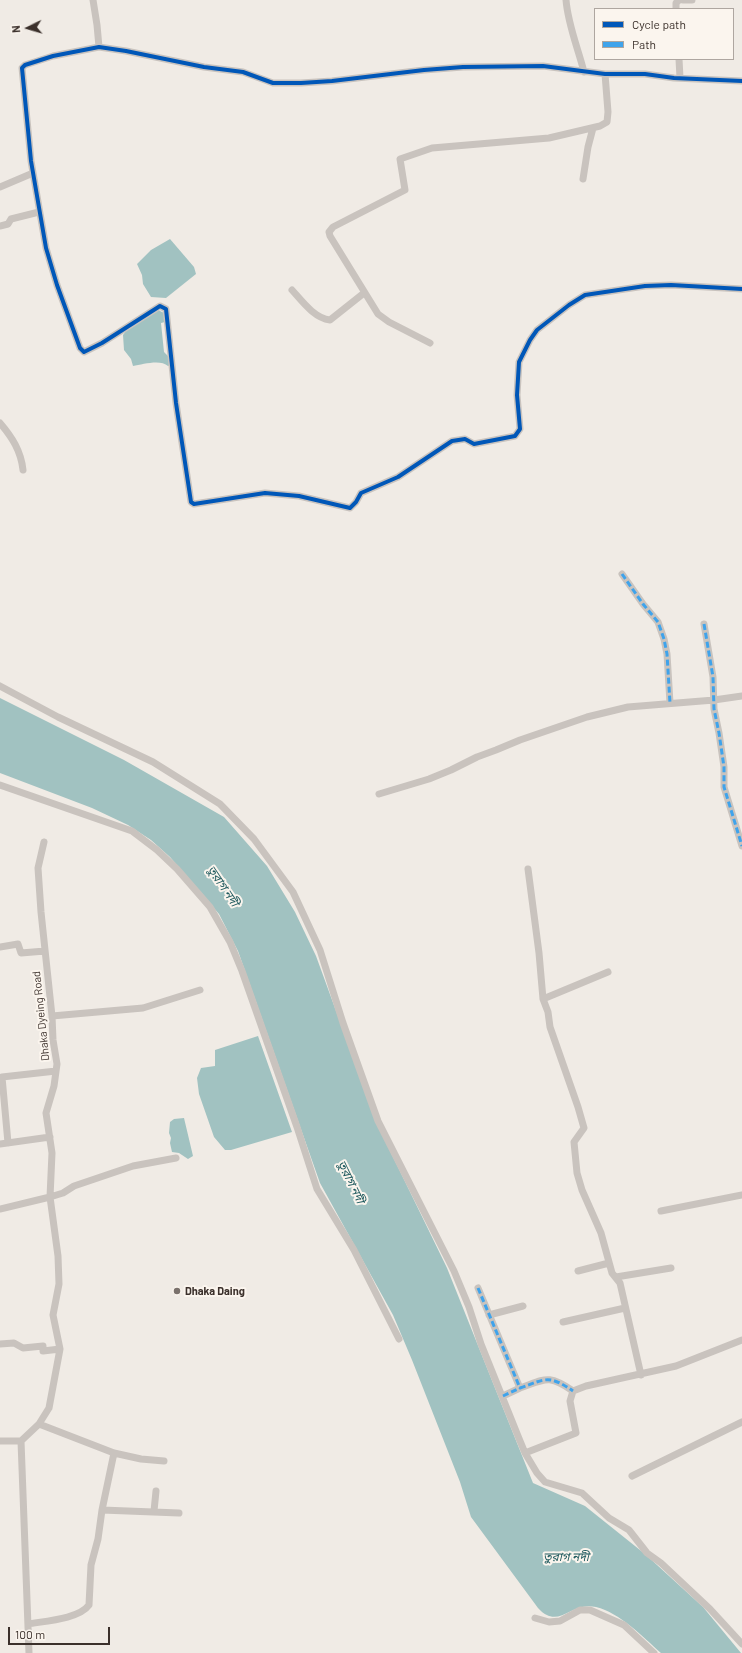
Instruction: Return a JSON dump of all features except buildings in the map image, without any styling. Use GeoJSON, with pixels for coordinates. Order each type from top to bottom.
{"type":"FeatureCollection","features":[{"type":"Feature","properties":{"kind":"street"},"geometry":{"type":"LineString","coordinates":[[92,0],[97,25],[99,47]]}},
{"type":"Feature","properties":{"kind":"street"},"geometry":{"type":"LineString","coordinates":[[566,0],[569,22],[584,72]]}},
{"type":"Feature","properties":{"kind":"street"},"geometry":{"type":"LineString","coordinates":[[683,0],[692,0]]}},
{"type":"Feature","properties":{"kind":"street"},"geometry":{"type":"LineString","coordinates":[[742,81],[680,78],[645,74],[605,74],[543,66],[463,67],[424,70],[332,82],[273,83],[243,72],[204,67],[133,52],[99,47],[53,56],[25,65],[22,68],[31,161],[46,248],[57,285],[80,348],[84,352],[102,343],[160,306],[166,309],[176,403],[191,502],[194,504],[265,493],[299,496],[350,508],[361,494],[398,477],[452,441],[465,439],[474,444],[516,436],[520,429],[518,395],[519,362],[537,330],[569,305],[585,295],[652,286],[672,285],[742,289]]}},
{"type":"Feature","properties":{"kind":"street"},"geometry":{"type":"LineString","coordinates":[[678,60],[680,78]]}},
{"type":"Feature","properties":{"kind":"street"},"geometry":{"type":"LineString","coordinates":[[430,343],[389,322],[378,314],[330,236],[329,232],[332,227],[405,190],[400,159],[432,148],[549,138],[600,126],[607,122],[608,112],[605,74]]}},
{"type":"Feature","properties":{"kind":"street"},"geometry":{"type":"LineString","coordinates":[[583,178],[593,128]]}},
{"type":"Feature","properties":{"kind":"street"},"geometry":{"type":"LineString","coordinates":[[0,187],[34,173]]}},
{"type":"Feature","properties":{"kind":"street"},"geometry":{"type":"LineString","coordinates":[[0,226],[8,224],[11,219],[39,212]]}},
{"type":"Feature","properties":{"kind":"street"},"geometry":{"type":"LineString","coordinates":[[292,290],[315,314],[330,320],[364,293]]}},
{"type":"Feature","properties":{"kind":"street"},"geometry":{"type":"LineString","coordinates":[[0,423],[11,435],[22,458],[23,470]]}},
{"type":"Feature","properties":{"kind":"street"},"geometry":{"type":"LineString","coordinates":[[622,574],[658,622],[664,638],[667,654],[670,703]]}},
{"type":"Feature","properties":{"kind":"street"},"geometry":{"type":"LineString","coordinates":[[704,624],[713,677],[714,709],[724,767],[724,787],[742,846]]}},
{"type":"Feature","properties":{"kind":"street"},"geometry":{"type":"LineString","coordinates":[[0,686],[58,718],[153,762],[220,804],[254,839],[293,892],[320,950],[343,1023],[378,1121],[454,1271],[469,1307],[481,1344],[525,1453],[545,1482],[582,1493],[609,1518],[629,1530],[647,1553],[661,1563],[710,1609],[742,1644]]}},
{"type":"Feature","properties":{"kind":"street"},"geometry":{"type":"LineString","coordinates":[[379,794],[429,779],[452,770],[477,757],[520,740],[587,717],[628,707],[714,700],[742,696]]}},
{"type":"Feature","properties":{"kind":"street"},"geometry":{"type":"LineString","coordinates":[[0,785],[132,831],[157,850],[177,869],[210,907],[230,942],[242,971],[317,1188],[354,1250],[399,1339]]}},
{"type":"Feature","properties":{"kind":"street","name":"Dhaka Dyeing Road"},"geometry":{"type":"LineString","coordinates":[[21,1441],[39,1424],[49,1408],[60,1349],[53,1315],[59,1284],[58,1256],[50,1197],[52,1153],[46,1113],[54,1086],[57,1064],[53,1040],[38,868],[44,842]]}},
{"type":"Feature","properties":{"kind":"street"},"geometry":{"type":"LineString","coordinates":[[528,869],[539,953],[543,999],[548,1012],[550,1027],[584,1128],[574,1142],[577,1173],[582,1190],[601,1233],[612,1273],[620,1283],[641,1375]]}},
{"type":"Feature","properties":{"kind":"street"},"geometry":{"type":"LineString","coordinates":[[0,947],[18,944],[21,953],[46,951]]}},
{"type":"Feature","properties":{"kind":"street"},"geometry":{"type":"LineString","coordinates":[[543,999],[608,972]]}},
{"type":"Feature","properties":{"kind":"street"},"geometry":{"type":"LineString","coordinates":[[52,1016],[143,1008],[200,990]]}},
{"type":"Feature","properties":{"kind":"street"},"geometry":{"type":"LineString","coordinates":[[8,1143],[2,1077],[56,1071]]}},
{"type":"Feature","properties":{"kind":"street"},"geometry":{"type":"LineString","coordinates":[[0,1144],[50,1137]]}},
{"type":"Feature","properties":{"kind":"street"},"geometry":{"type":"LineString","coordinates":[[0,1209],[63,1193],[74,1186],[133,1166],[176,1158]]}},
{"type":"Feature","properties":{"kind":"street"},"geometry":{"type":"LineString","coordinates":[[662,1211],[742,1195]]}},
{"type":"Feature","properties":{"kind":"street"},"geometry":{"type":"LineString","coordinates":[[578,1271],[609,1263]]}},
{"type":"Feature","properties":{"kind":"street"},"geometry":{"type":"LineString","coordinates":[[616,1277],[671,1268]]}},
{"type":"Feature","properties":{"kind":"street"},"geometry":{"type":"LineString","coordinates":[[478,1288],[520,1388]]}},
{"type":"Feature","properties":{"kind":"street"},"geometry":{"type":"LineString","coordinates":[[489,1315],[523,1306]]}},
{"type":"Feature","properties":{"kind":"street"},"geometry":{"type":"LineString","coordinates":[[563,1322],[625,1308]]}},
{"type":"Feature","properties":{"kind":"street"},"geometry":{"type":"LineString","coordinates":[[573,1391],[586,1386],[676,1366],[742,1340]]}},
{"type":"Feature","properties":{"kind":"street"},"geometry":{"type":"LineString","coordinates":[[0,1344],[14,1343],[23,1348],[43,1346],[43,1351],[60,1349]]}},
{"type":"Feature","properties":{"kind":"street"},"geometry":{"type":"LineString","coordinates":[[503,1396],[548,1378],[560,1382],[573,1391]]}},
{"type":"Feature","properties":{"kind":"street"},"geometry":{"type":"LineString","coordinates":[[525,1453],[576,1434],[570,1401],[573,1391]]}},
{"type":"Feature","properties":{"kind":"street"},"geometry":{"type":"LineString","coordinates":[[632,1476],[742,1422]]}},
{"type":"Feature","properties":{"kind":"street"},"geometry":{"type":"LineString","coordinates":[[39,1424],[114,1453],[141,1459],[164,1461]]}},
{"type":"Feature","properties":{"kind":"street"},"geometry":{"type":"LineString","coordinates":[[0,1441],[21,1441],[29,1653]]}},
{"type":"Feature","properties":{"kind":"street"},"geometry":{"type":"LineString","coordinates":[[28,1624],[71,1616],[88,1608],[90,1602],[91,1565],[98,1539],[102,1510],[114,1453]]}},
{"type":"Feature","properties":{"kind":"street"},"geometry":{"type":"LineString","coordinates":[[154,1511],[156,1491]]}},
{"type":"Feature","properties":{"kind":"street"},"geometry":{"type":"LineString","coordinates":[[102,1510],[179,1513]]}},
{"type":"Feature","properties":{"kind":"street"},"geometry":{"type":"LineString","coordinates":[[535,1618],[549,1622],[560,1622],[580,1610],[590,1610],[624,1625],[654,1653]]}},
{"type":"Feature","properties":{"kind":"water"},"geometry":{"type":"Polygon","coordinates":[[[170,239],[194,267],[196,274],[166,298],[151,297],[143,284],[142,275],[137,264],[151,250],[170,239]]]}},
{"type":"Feature","properties":{"kind":"water"},"geometry":{"type":"Polygon","coordinates":[[[158,310],[164,313],[165,322],[161,323],[164,352],[169,357],[171,365],[168,366],[156,362],[133,366],[131,359],[124,350],[123,335],[126,331],[158,310]]]}},
{"type":"Feature","properties":{"kind":"water","name":"তুরাগ নদী"},"geometry":{"type":"Polygon","coordinates":[[[0,698],[124,760],[224,817],[267,866],[295,912],[316,956],[378,1126],[447,1268],[533,1483],[585,1506],[645,1554],[703,1607],[741,1653],[661,1653],[631,1626],[614,1614],[605,1610],[587,1606],[552,1617],[545,1614],[538,1608],[471,1517],[460,1482],[393,1315],[320,1183],[238,951],[219,914],[170,857],[151,840],[128,825],[92,808],[0,773],[0,698]]]}},
{"type":"Feature","properties":{"kind":"water"},"geometry":{"type":"Polygon","coordinates":[[[258,1036],[292,1132],[231,1150],[225,1150],[214,1137],[199,1094],[197,1078],[201,1068],[215,1066],[215,1050],[258,1036]]]}},
{"type":"Feature","properties":{"kind":"water"},"geometry":{"type":"Polygon","coordinates":[[[184,1118],[193,1156],[188,1159],[179,1153],[172,1152],[169,1133],[170,1122],[174,1119],[184,1118]]]}},
{"type":"Feature","properties":{"kind":"marked path"},"geometry":{"type":"LineString","coordinates":[[622,574],[658,622],[667,654],[670,703]]}},
{"type":"Feature","properties":{"kind":"marked path"},"geometry":{"type":"LineString","coordinates":[[704,624],[713,677],[714,709],[724,767],[724,787],[742,846]]}},
{"type":"Feature","properties":{"kind":"marked path"},"geometry":{"type":"LineString","coordinates":[[478,1288],[520,1388],[536,1382],[552,1380],[573,1391]]}},
{"type":"Feature","properties":{"kind":"marked path"},"geometry":{"type":"LineString","coordinates":[[503,1396],[520,1388]]}},
{"type":"Feature","properties":{"kind":"cycle path"},"geometry":{"type":"LineString","coordinates":[[742,81],[674,78],[645,74],[605,74],[543,66],[463,67],[332,81],[273,83],[243,72],[204,67],[99,47],[53,56],[25,65],[22,68],[31,161],[46,248],[57,285],[80,348],[84,352],[102,343],[160,306],[166,309],[176,403],[191,502],[194,504],[265,493],[299,496],[350,508],[356,502],[361,493],[398,477],[452,441],[465,439],[474,444],[515,436],[520,429],[517,395],[519,362],[537,330],[569,305],[585,295],[645,286],[671,285],[742,289]]}},
{"type":"Feature","properties":{"kind":"place","name":"Dhaka Daing"},"geometry":{"type":"Point","coordinates":[177,1291]}}]}
